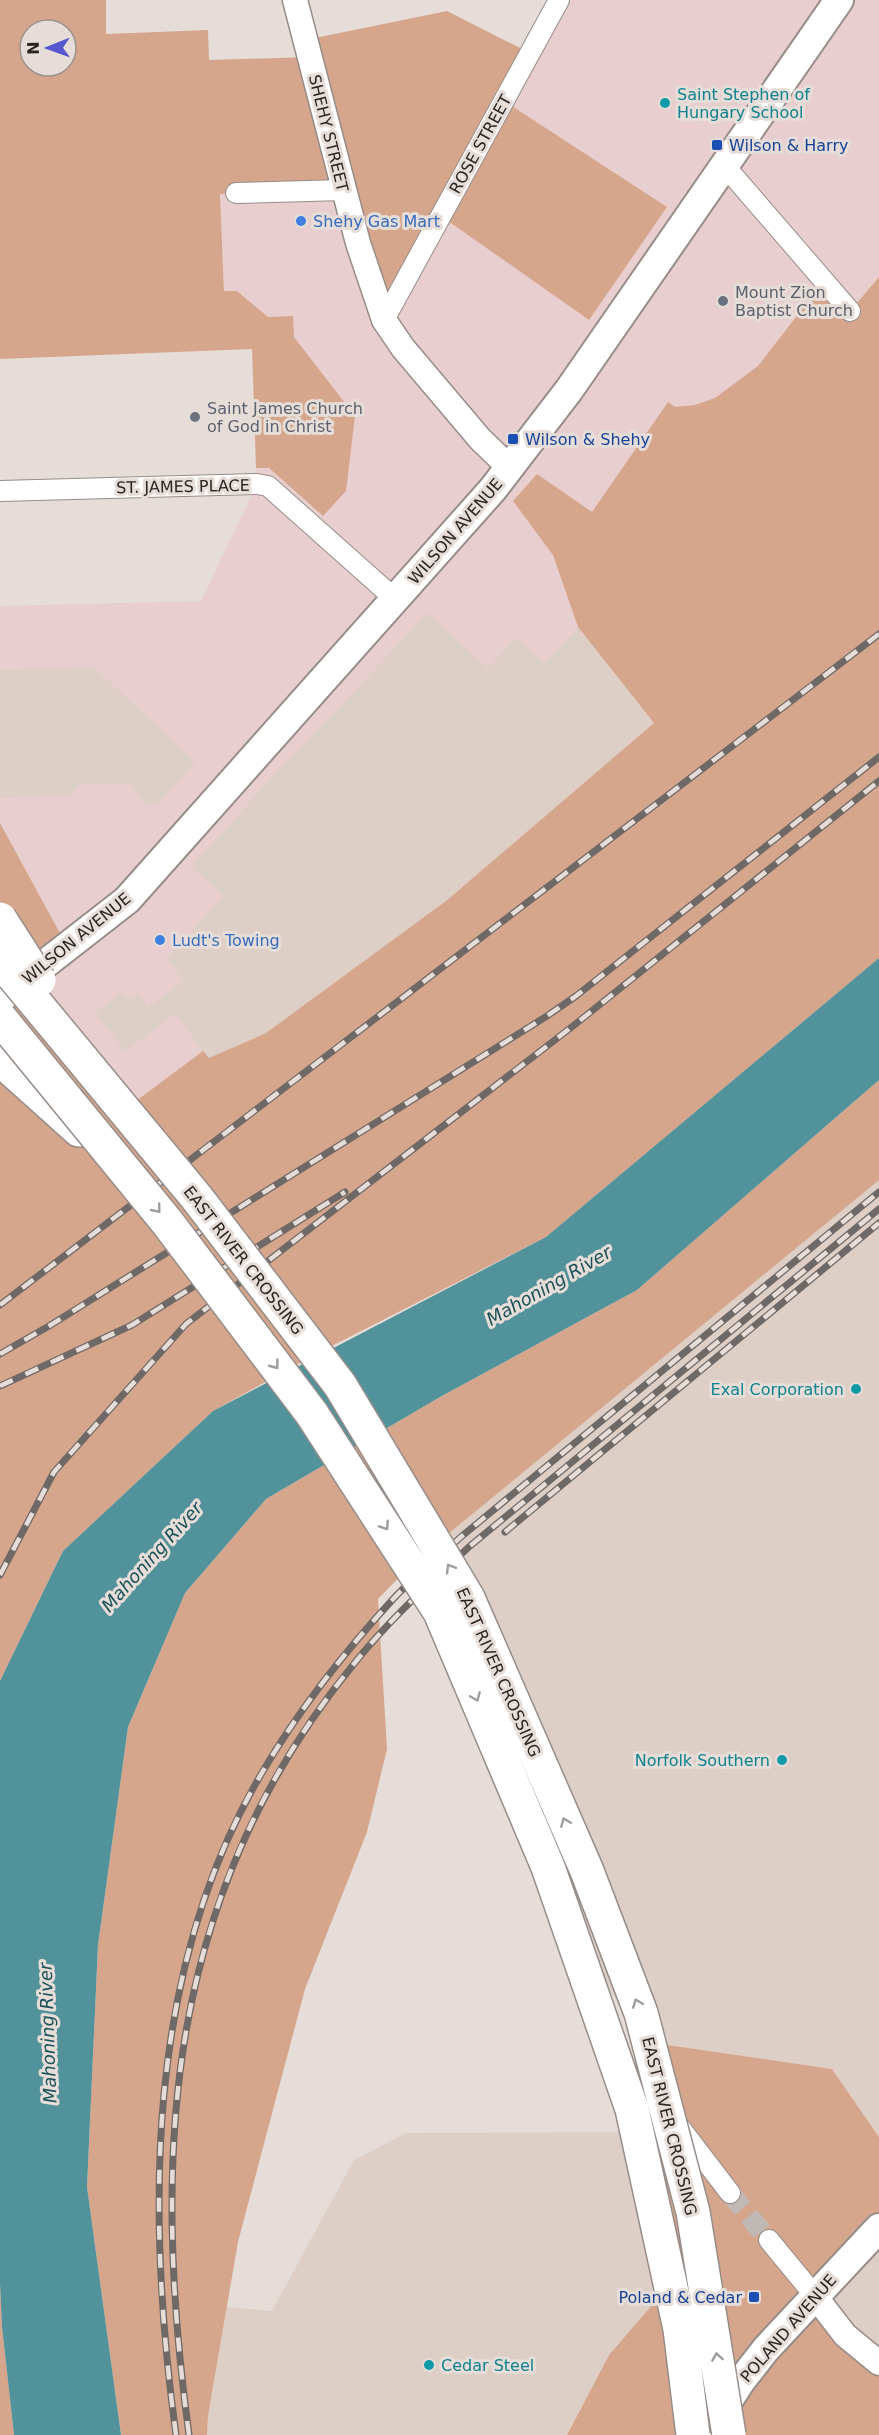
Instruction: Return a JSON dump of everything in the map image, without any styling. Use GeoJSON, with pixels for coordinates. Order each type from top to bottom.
{"type":"FeatureCollection","features":[{"type":"Feature","properties":{"kind":"highway"},"geometry":{"type":"LineString","coordinates":[[0,919],[120,1105]]}},
{"type":"Feature","properties":{"kind":"highway","name":"EAST RIVER CROSSING"},"geometry":{"type":"LineString","coordinates":[[0,960],[197,1198],[340,1385],[468,1598],[587,1871],[641,2013],[693,2212],[729,2435]]}},
{"type":"Feature","properties":{"kind":"highway","name":"EAST RIVER CROSSING"},"geometry":{"type":"LineString","coordinates":[[0,1018],[127,1172],[312,1414],[440,1612],[548,1867],[632,2109],[680,2329],[693,2435]]}},
{"type":"Feature","properties":{"kind":"highway"},"geometry":{"type":"LineString","coordinates":[[0,1059],[127,1172]]}},
{"type":"Feature","properties":{"kind":"main road","name":"WILSON AVENUE"},"geometry":{"type":"LineString","coordinates":[[0,999],[127,900],[510,468],[569,390],[839,0]]}},
{"type":"Feature","properties":{"kind":"main road","name":"POLAND AVENUE"},"geometry":{"type":"LineString","coordinates":[[706,2435],[741,2380],[879,2228]]}},
{"type":"Feature","properties":{"kind":"street","name":"SHEHY STREET"},"geometry":{"type":"LineString","coordinates":[[295,0],[357,243],[384,320],[403,348],[480,439],[510,468]]}},
{"type":"Feature","properties":{"kind":"street","name":"ROSE STREET"},"geometry":{"type":"LineString","coordinates":[[384,320],[559,0]]}},
{"type":"Feature","properties":{"kind":"street"},"geometry":{"type":"LineString","coordinates":[[724,165],[850,311]]}},
{"type":"Feature","properties":{"kind":"street"},"geometry":{"type":"LineString","coordinates":[[236,193],[344,190]]}},
{"type":"Feature","properties":{"kind":"street","name":"ST. JAMES PLACE"},"geometry":{"type":"LineString","coordinates":[[0,491],[256,484],[268,486],[395,599]]}},
{"type":"Feature","properties":{"kind":"street"},"geometry":{"type":"LineString","coordinates":[[640,2041],[654,2082],[670,2114],[730,2193]]}},
{"type":"Feature","properties":{"kind":"street"},"geometry":{"type":"LineString","coordinates":[[769,2240],[845,2335],[879,2363]]}},
{"type":"Feature","properties":{"kind":"shaded area"},"geometry":{"type":"Polygon","coordinates":[[[0,0],[106,0],[106,34],[208,30],[209,60],[309,57],[305,40],[447,11],[530,53],[504,101],[667,207],[589,320],[441,216],[384,320],[344,191],[220,194],[224,291],[237,291],[268,317],[293,316],[294,337],[355,416],[346,491],[323,516],[269,468],[256,468],[252,349],[0,359],[0,0]]]}},
{"type":"Feature","properties":{"kind":"shaded area"},"geometry":{"type":"Polygon","coordinates":[[[559,0],[879,0],[879,277],[850,311],[745,737],[175,1171],[20,984],[67,946],[0,823],[0,606],[201,601],[257,484],[253,349],[227,350],[220,194],[344,190],[368,275],[559,0]]]}},
{"type":"Feature","properties":{"kind":"shaded area"},"geometry":{"type":"Polygon","coordinates":[[[879,277],[879,958],[546,1237],[316,1354],[213,1411],[63,1551],[0,1681],[0,823],[67,946],[32,968],[124,1110],[203,1051],[209,1058],[266,1033],[446,901],[654,723],[578,627],[553,555],[513,501],[537,474],[592,512],[668,402],[675,407],[695,405],[715,398],[758,366],[824,281],[850,311],[879,277]]]}},
{"type":"Feature","properties":{"kind":"shaded area"},"geometry":{"type":"Polygon","coordinates":[[[428,613],[488,668],[516,638],[545,663],[578,627],[654,723],[446,901],[266,1033],[209,1059],[175,1014],[125,1052],[95,1012],[123,992],[130,1000],[138,994],[148,1007],[184,981],[166,959],[224,896],[191,867],[428,613]]]}},
{"type":"Feature","properties":{"kind":"shaded area"},"geometry":{"type":"Polygon","coordinates":[[[94,667],[195,762],[157,805],[144,805],[131,784],[78,785],[72,795],[0,798],[0,670],[94,667]]]}},
{"type":"Feature","properties":{"kind":"shaded area"},"geometry":{"type":"Polygon","coordinates":[[[879,1080],[879,1180],[414,1562],[378,1599],[387,1749],[367,1832],[305,1989],[238,2242],[208,2416],[207,2435],[121,2435],[87,2187],[98,1945],[128,1727],[185,1593],[266,1499],[440,1397],[637,1290],[879,1080]]]}},
{"type":"Feature","properties":{"kind":"shaded area"},"geometry":{"type":"Polygon","coordinates":[[[879,1179],[879,2137],[832,2069],[640,2041],[605,1981],[577,1951],[414,1562],[879,1179]]]}},
{"type":"Feature","properties":{"kind":"shaded area"},"geometry":{"type":"Polygon","coordinates":[[[640,2041],[832,2069],[879,2137],[879,2228],[815,2297],[879,2363],[879,2435],[567,2435],[609,2355],[664,2291],[637,2132],[670,2114],[640,2041]]]}},
{"type":"Feature","properties":{"kind":"shaded area"},"geometry":{"type":"Polygon","coordinates":[[[637,2132],[664,2291],[609,2355],[567,2435],[207,2435],[208,2416],[227,2307],[272,2311],[354,2160],[406,2133],[637,2132]]]}},
{"type":"Feature","properties":{"kind":"shaded area"},"geometry":{"type":"Polygon","coordinates":[[[879,2228],[879,2363],[815,2297],[879,2228]]]}},
{"type":"Feature","properties":{"kind":"shaded area"},"geometry":{"type":"Polygon","coordinates":[[[0,2283],[2,2327],[14,2435],[0,2435],[0,2283]]]}},
{"type":"Feature","properties":{"kind":"water","name":"Mahoning River"},"geometry":{"type":"Polygon","coordinates":[[[879,958],[879,1080],[637,1290],[440,1397],[266,1499],[185,1593],[128,1727],[98,1945],[87,2187],[121,2435],[14,2435],[2,2327],[0,2283],[0,1681],[63,1551],[213,1411],[546,1237],[879,958]]]}},
{"type":"Feature","properties":{"kind":"tunnel"},"geometry":{"type":"LineString","coordinates":[[730,2193],[769,2240]]}},
{"type":"Feature","properties":{"kind":"railway"},"geometry":{"type":"LineString","coordinates":[[0,1305],[879,634]]}},
{"type":"Feature","properties":{"kind":"railway"},"geometry":{"type":"LineString","coordinates":[[0,1354],[49,1326],[547,1016],[576,996],[879,757]]}},
{"type":"Feature","properties":{"kind":"railway"},"geometry":{"type":"LineString","coordinates":[[0,1575],[54,1472],[186,1324],[573,1026],[879,781]]}},
{"type":"Feature","properties":{"kind":"railway"},"geometry":{"type":"LineString","coordinates":[[0,1386],[132,1325],[345,1192]]}},
{"type":"Feature","properties":{"kind":"railway"},"geometry":{"type":"LineString","coordinates":[[176,2435],[166,2351],[160,2265],[159,2180],[164,2094],[176,2010],[195,1927],[224,1847],[263,1771],[324,1680],[411,1581],[462,1536],[879,1192]]}},
{"type":"Feature","properties":{"kind":"railway"},"geometry":{"type":"LineString","coordinates":[[189,2435],[177,2330],[172,2228],[175,2128],[186,2030],[208,1935],[243,1843],[290,1753],[366,1649],[409,1603],[470,1546],[879,1209]]}},
{"type":"Feature","properties":{"kind":"railway"},"geometry":{"type":"LineString","coordinates":[[505,1532],[879,1223]]}},
{"type":"Feature","properties":{"kind":"place","name":"Saint Stephen of Hungary School"},"geometry":{"type":"Point","coordinates":[665,103]}},
{"type":"Feature","properties":{"kind":"place","name":"Wilson & Harry"},"geometry":{"type":"Point","coordinates":[717,145]}},
{"type":"Feature","properties":{"kind":"place","name":"Shehy Gas Mart"},"geometry":{"type":"Point","coordinates":[301,221]}},
{"type":"Feature","properties":{"kind":"place","name":"Mount Zion Baptist Church"},"geometry":{"type":"Point","coordinates":[723,301]}},
{"type":"Feature","properties":{"kind":"place","name":"Saint James Church of God in Christ"},"geometry":{"type":"Point","coordinates":[195,417]}},
{"type":"Feature","properties":{"kind":"place","name":"Wilson & Shehy"},"geometry":{"type":"Point","coordinates":[513,439]}},
{"type":"Feature","properties":{"kind":"place","name":"Ludt's Towing"},"geometry":{"type":"Point","coordinates":[160,940]}},
{"type":"Feature","properties":{"kind":"place","name":"Exal Corporation"},"geometry":{"type":"Point","coordinates":[856,1389]}},
{"type":"Feature","properties":{"kind":"place","name":"Norfolk Southern"},"geometry":{"type":"Point","coordinates":[782,1760]}},
{"type":"Feature","properties":{"kind":"place","name":"Poland & Cedar"},"geometry":{"type":"Point","coordinates":[754,2297]}},
{"type":"Feature","properties":{"kind":"place","name":"Cedar Steel"},"geometry":{"type":"Point","coordinates":[429,2365]}}]}
